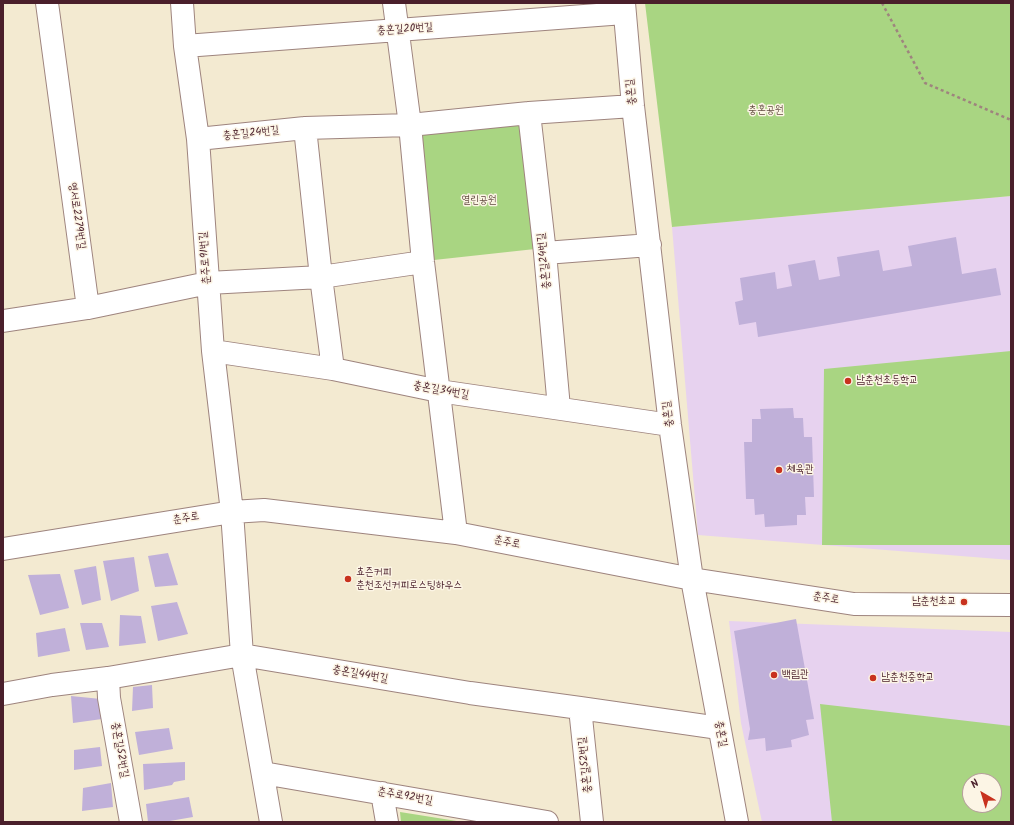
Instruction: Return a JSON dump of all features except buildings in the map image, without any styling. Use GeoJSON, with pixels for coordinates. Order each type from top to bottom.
{"type":"FeatureCollection","features":[{"type":"Feature","properties":{"kind":"street","name":"영서로2279번길"},"geometry":{"type":"LineString","coordinates":[[47,3],[88,308]]}},
{"type":"Feature","properties":{"kind":"street","name":"춘주로91번길"},"geometry":{"type":"LineString","coordinates":[[182,3],[185,46],[198,139],[213,351],[232,512]]}},
{"type":"Feature","properties":{"kind":"street"},"geometry":{"type":"LineString","coordinates":[[394,3],[410,125],[423,262],[456,533]]}},
{"type":"Feature","properties":{"kind":"street","name":"충혼길20번길"},"geometry":{"type":"LineString","coordinates":[[185,46],[397,30],[624,8]]}},
{"type":"Feature","properties":{"kind":"street","name":"충혼길"},"geometry":{"type":"LineString","coordinates":[[624,8],[633,106],[670,425],[692,579],[737,822]]}},
{"type":"Feature","properties":{"kind":"street","name":"충혼길24번길"},"geometry":{"type":"LineString","coordinates":[[198,139],[305,128],[410,125],[633,106]]}},
{"type":"Feature","properties":{"kind":"street","name":"충혼길24번길"},"geometry":{"type":"LineString","coordinates":[[529,114],[559,408]]}},
{"type":"Feature","properties":{"kind":"street"},"geometry":{"type":"LineString","coordinates":[[305,128],[321,277],[333,369]]}},
{"type":"Feature","properties":{"kind":"street"},"geometry":{"type":"LineString","coordinates":[[544,253],[650,245]]}},
{"type":"Feature","properties":{"kind":"street"},"geometry":{"type":"LineString","coordinates":[[3,321],[88,308],[208,283],[321,277],[423,262]]}},
{"type":"Feature","properties":{"kind":"street","name":"충혼길34번길"},"geometry":{"type":"LineString","coordinates":[[213,351],[333,369],[439,391],[670,425]]}},
{"type":"Feature","properties":{"kind":"street","name":"춘주로"},"geometry":{"type":"LineString","coordinates":[[3,549],[232,512],[264,510],[456,533],[692,579],[854,604],[1011,605]]}},
{"type":"Feature","properties":{"kind":"street"},"geometry":{"type":"LineString","coordinates":[[232,512],[242,655],[271,822]]}},
{"type":"Feature","properties":{"kind":"street","name":"충혼길44번길"},"geometry":{"type":"LineString","coordinates":[[3,694],[242,655],[470,693],[719,728]]}},
{"type":"Feature","properties":{"kind":"street","name":"충혼길52번길"},"geometry":{"type":"LineString","coordinates":[[108,678],[109,698],[131,822]]}},
{"type":"Feature","properties":{"kind":"street","name":"충혼길52번길"},"geometry":{"type":"LineString","coordinates":[[580,708],[592,822]]}},
{"type":"Feature","properties":{"kind":"street","name":"춘주로92번길"},"geometry":{"type":"LineString","coordinates":[[263,773],[547,822]]}},
{"type":"Feature","properties":{"kind":"street"},"geometry":{"type":"LineString","coordinates":[[382,793],[387,822]]}},
{"type":"Feature","properties":{"kind":"path"},"geometry":{"type":"LineString","coordinates":[[882,3],[925,83],[1011,120]]}},
{"type":"Feature","properties":{"kind":"shaded area","name":"남춘천초등학교"},"geometry":{"type":"Polygon","coordinates":[[[1011,196],[1011,560],[698,535],[672,227],[1011,196]]]}},
{"type":"Feature","properties":{"kind":"shaded area","name":"남춘천중학교"},"geometry":{"type":"Polygon","coordinates":[[[729,621],[1011,632],[1011,822],[762,822],[741,723],[729,621]]]}},
{"type":"Feature","properties":{"kind":"green space","name":"충혼공원"},"geometry":{"type":"Polygon","coordinates":[[[645,3],[1011,3],[1011,196],[672,227],[645,3]]]}},
{"type":"Feature","properties":{"kind":"green space","name":"열린공원"},"geometry":{"type":"Polygon","coordinates":[[[520,119],[535,249],[434,260],[421,128],[520,119]]]}},
{"type":"Feature","properties":{"kind":"green space"},"geometry":{"type":"Polygon","coordinates":[[[1011,351],[1011,545],[822,545],[824,369],[1011,351]]]}},
{"type":"Feature","properties":{"kind":"green space"},"geometry":{"type":"Polygon","coordinates":[[[820,704],[1011,726],[1011,822],[832,822],[820,704]]]}},
{"type":"Feature","properties":{"kind":"green space"},"geometry":{"type":"Polygon","coordinates":[[[400,812],[463,822],[401,822],[400,812]]]}},
{"type":"Feature","properties":{"kind":"place","name":"남춘천초등학교"},"geometry":{"type":"Point","coordinates":[848,381]}},
{"type":"Feature","properties":{"kind":"place","name":"체육관"},"geometry":{"type":"Point","coordinates":[779,470]}},
{"type":"Feature","properties":{"kind":"place","name":"쵸즌커피 춘천조선커피로스팅하우스"},"geometry":{"type":"Point","coordinates":[348,579]}},
{"type":"Feature","properties":{"kind":"place","name":"남춘천초교"},"geometry":{"type":"Point","coordinates":[964,602]}},
{"type":"Feature","properties":{"kind":"place","name":"백림관"},"geometry":{"type":"Point","coordinates":[774,675]}},
{"type":"Feature","properties":{"kind":"place","name":"남춘천중학교"},"geometry":{"type":"Point","coordinates":[873,678]}}]}
